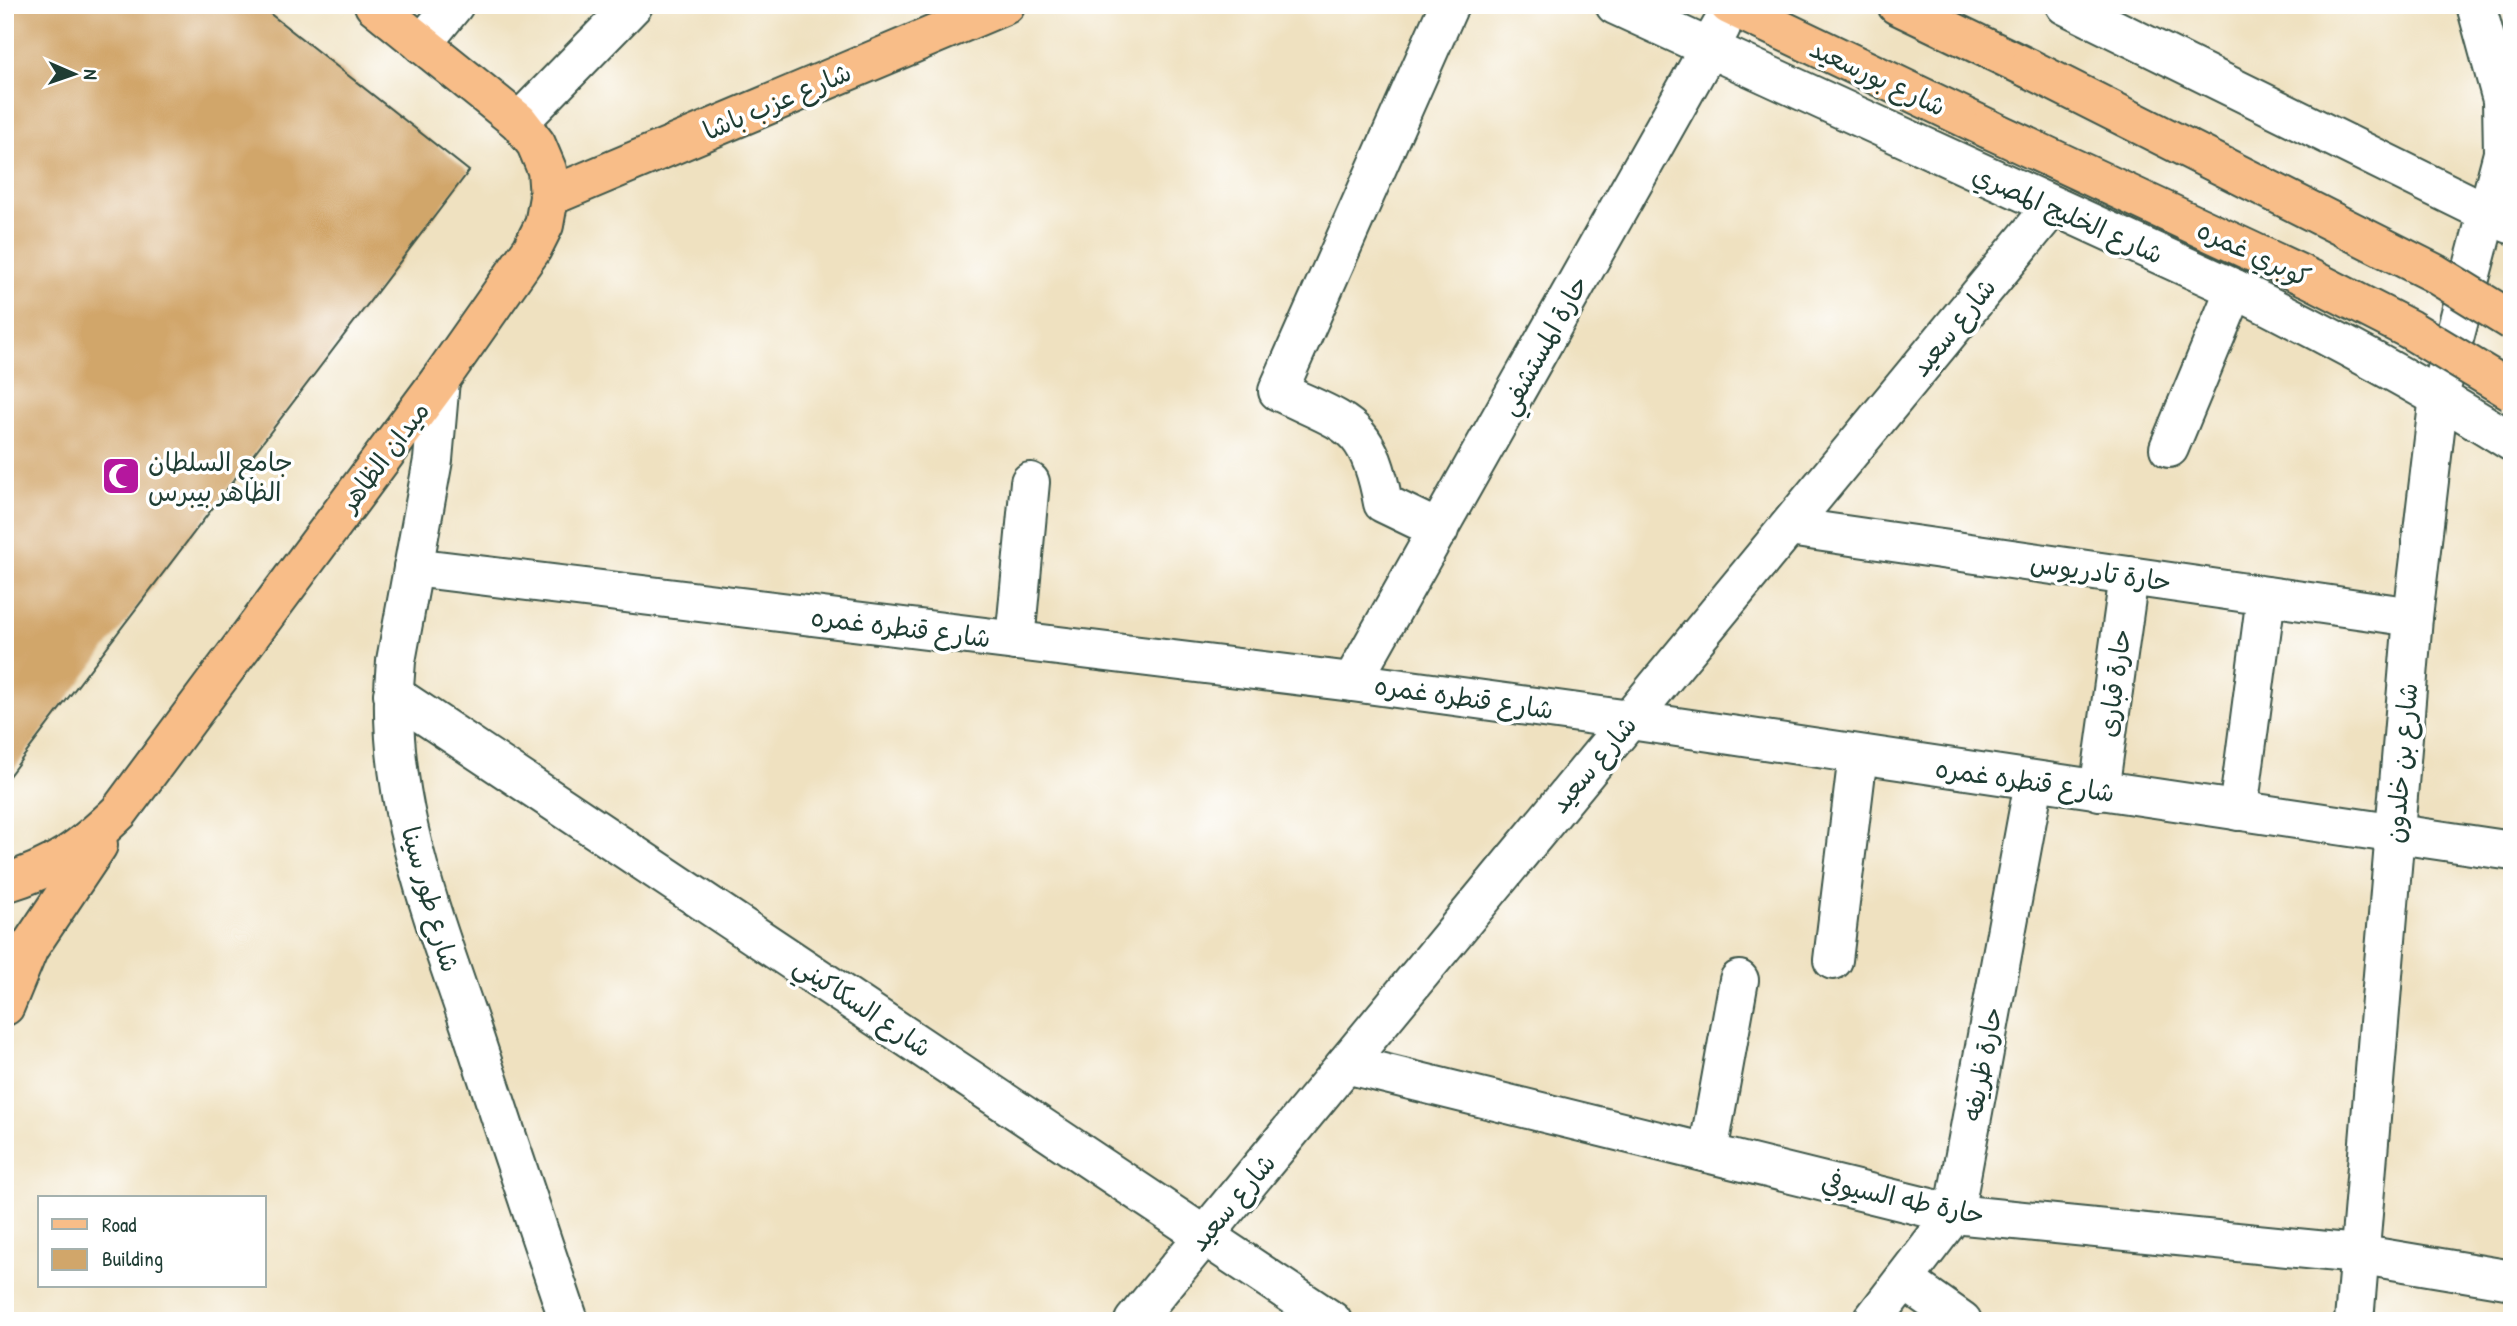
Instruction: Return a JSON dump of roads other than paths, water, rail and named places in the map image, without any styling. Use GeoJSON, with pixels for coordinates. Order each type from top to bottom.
{"type":"FeatureCollection","features":[{"type":"Feature","properties":{"kind":"main road","name":"ميدان الظاهر"},"geometry":{"type":"LineString","coordinates":[[5,883],[41,873],[84,847],[119,812],[440,380],[532,249],[544,225],[549,197],[547,170],[536,144],[520,122],[374,5]]}},
{"type":"Feature","properties":{"kind":"main road","name":"شارع عزب باشا"},"geometry":{"type":"LineString","coordinates":[[549,197],[1005,5]]}},
{"type":"Feature","properties":{"kind":"main road"},"geometry":{"type":"LineString","coordinates":[[1897,5],[2028,68],[2434,273],[2512,321]]}},
{"type":"Feature","properties":{"kind":"main road","name":"شارع بورسعيد"},"geometry":{"type":"LineString","coordinates":[[1731,6],[1989,130]]}},
{"type":"Feature","properties":{"kind":"main road","name":"كوبري غمره"},"geometry":{"type":"LineString","coordinates":[[1989,130],[2313,280],[2409,329],[2512,391]]}},
{"type":"Feature","properties":{"kind":"main road"},"geometry":{"type":"LineString","coordinates":[[5,1006],[29,948],[119,812]]}},
{"type":"Feature","properties":{"kind":"street"},"geometry":{"type":"LineString","coordinates":[[422,44],[454,5]]}},
{"type":"Feature","properties":{"kind":"street"},"geometry":{"type":"LineString","coordinates":[[520,122],[633,5]]}},
{"type":"Feature","properties":{"kind":"street"},"geometry":{"type":"LineString","coordinates":[[1439,530],[1383,503],[1374,458],[1364,441],[1349,426],[1278,391],[1449,5]]}},
{"type":"Feature","properties":{"kind":"street","name":"شارع الخليج المصري"},"geometry":{"type":"LineString","coordinates":[[1615,5],[2235,289],[2334,338],[2439,396],[2512,443]]}},
{"type":"Feature","properties":{"kind":"street"},"geometry":{"type":"LineString","coordinates":[[2065,5],[2500,218]]}},
{"type":"Feature","properties":{"kind":"street","name":"شارع بن خلدون"},"geometry":{"type":"LineString","coordinates":[[2354,1321],[2357,1254],[2413,617],[2439,396],[2500,218],[2507,98],[2476,5]]}},
{"type":"Feature","properties":{"kind":"street","name":"حارة المستشفي"},"geometry":{"type":"LineString","coordinates":[[1353,682],[1731,6]]}},
{"type":"Feature","properties":{"kind":"street","name":"شارع سعيد"},"geometry":{"type":"LineString","coordinates":[[1134,1321],[2052,207]]}},
{"type":"Feature","properties":{"kind":"street"},"geometry":{"type":"LineString","coordinates":[[2169,448],[2235,289]]}},
{"type":"Feature","properties":{"kind":"street","name":"شارع طور سينا"},"geometry":{"type":"LineString","coordinates":[[440,380],[433,460],[401,626],[393,694],[398,771],[413,856],[569,1321]]}},
{"type":"Feature","properties":{"kind":"street"},"geometry":{"type":"LineString","coordinates":[[1015,641],[1030,482]]}},
{"type":"Feature","properties":{"kind":"street","name":"حارة تادريوس"},"geometry":{"type":"LineString","coordinates":[[1789,527],[2413,617]]}},
{"type":"Feature","properties":{"kind":"street","name":"شارع قنطره غمره"},"geometry":{"type":"LineString","coordinates":[[413,567],[1353,682],[1630,720],[2512,851]]}},
{"type":"Feature","properties":{"kind":"street","name":"حارة قبارى"},"geometry":{"type":"LineString","coordinates":[[2099,790],[2129,576]]}},
{"type":"Feature","properties":{"kind":"street"},"geometry":{"type":"LineString","coordinates":[[2238,811],[2266,596]]}},
{"type":"Feature","properties":{"kind":"street","name":"شارع السكاكيني"},"geometry":{"type":"LineString","coordinates":[[393,694],[1206,1234],[1332,1321]]}},
{"type":"Feature","properties":{"kind":"street"},"geometry":{"type":"LineString","coordinates":[[1833,960],[1858,755]]}},
{"type":"Feature","properties":{"kind":"street","name":"حارة ظريفه"},"geometry":{"type":"LineString","coordinates":[[1872,1321],[1954,1214],[2034,782]]}},
{"type":"Feature","properties":{"kind":"street"},"geometry":{"type":"LineString","coordinates":[[1708,1153],[1739,980]]}},
{"type":"Feature","properties":{"kind":"street","name":"حارة طه السيوفي"},"geometry":{"type":"LineString","coordinates":[[1346,1064],[1954,1214],[2357,1254],[2512,1280]]}},
{"type":"Feature","properties":{"kind":"street"},"geometry":{"type":"LineString","coordinates":[[1904,1279],[1962,1321]]}},
{"type":"Feature","properties":{"kind":"place","name":"جامع السلطان الظاهر بيبرس"},"geometry":{"type":"Point","coordinates":[121,476]}}]}
